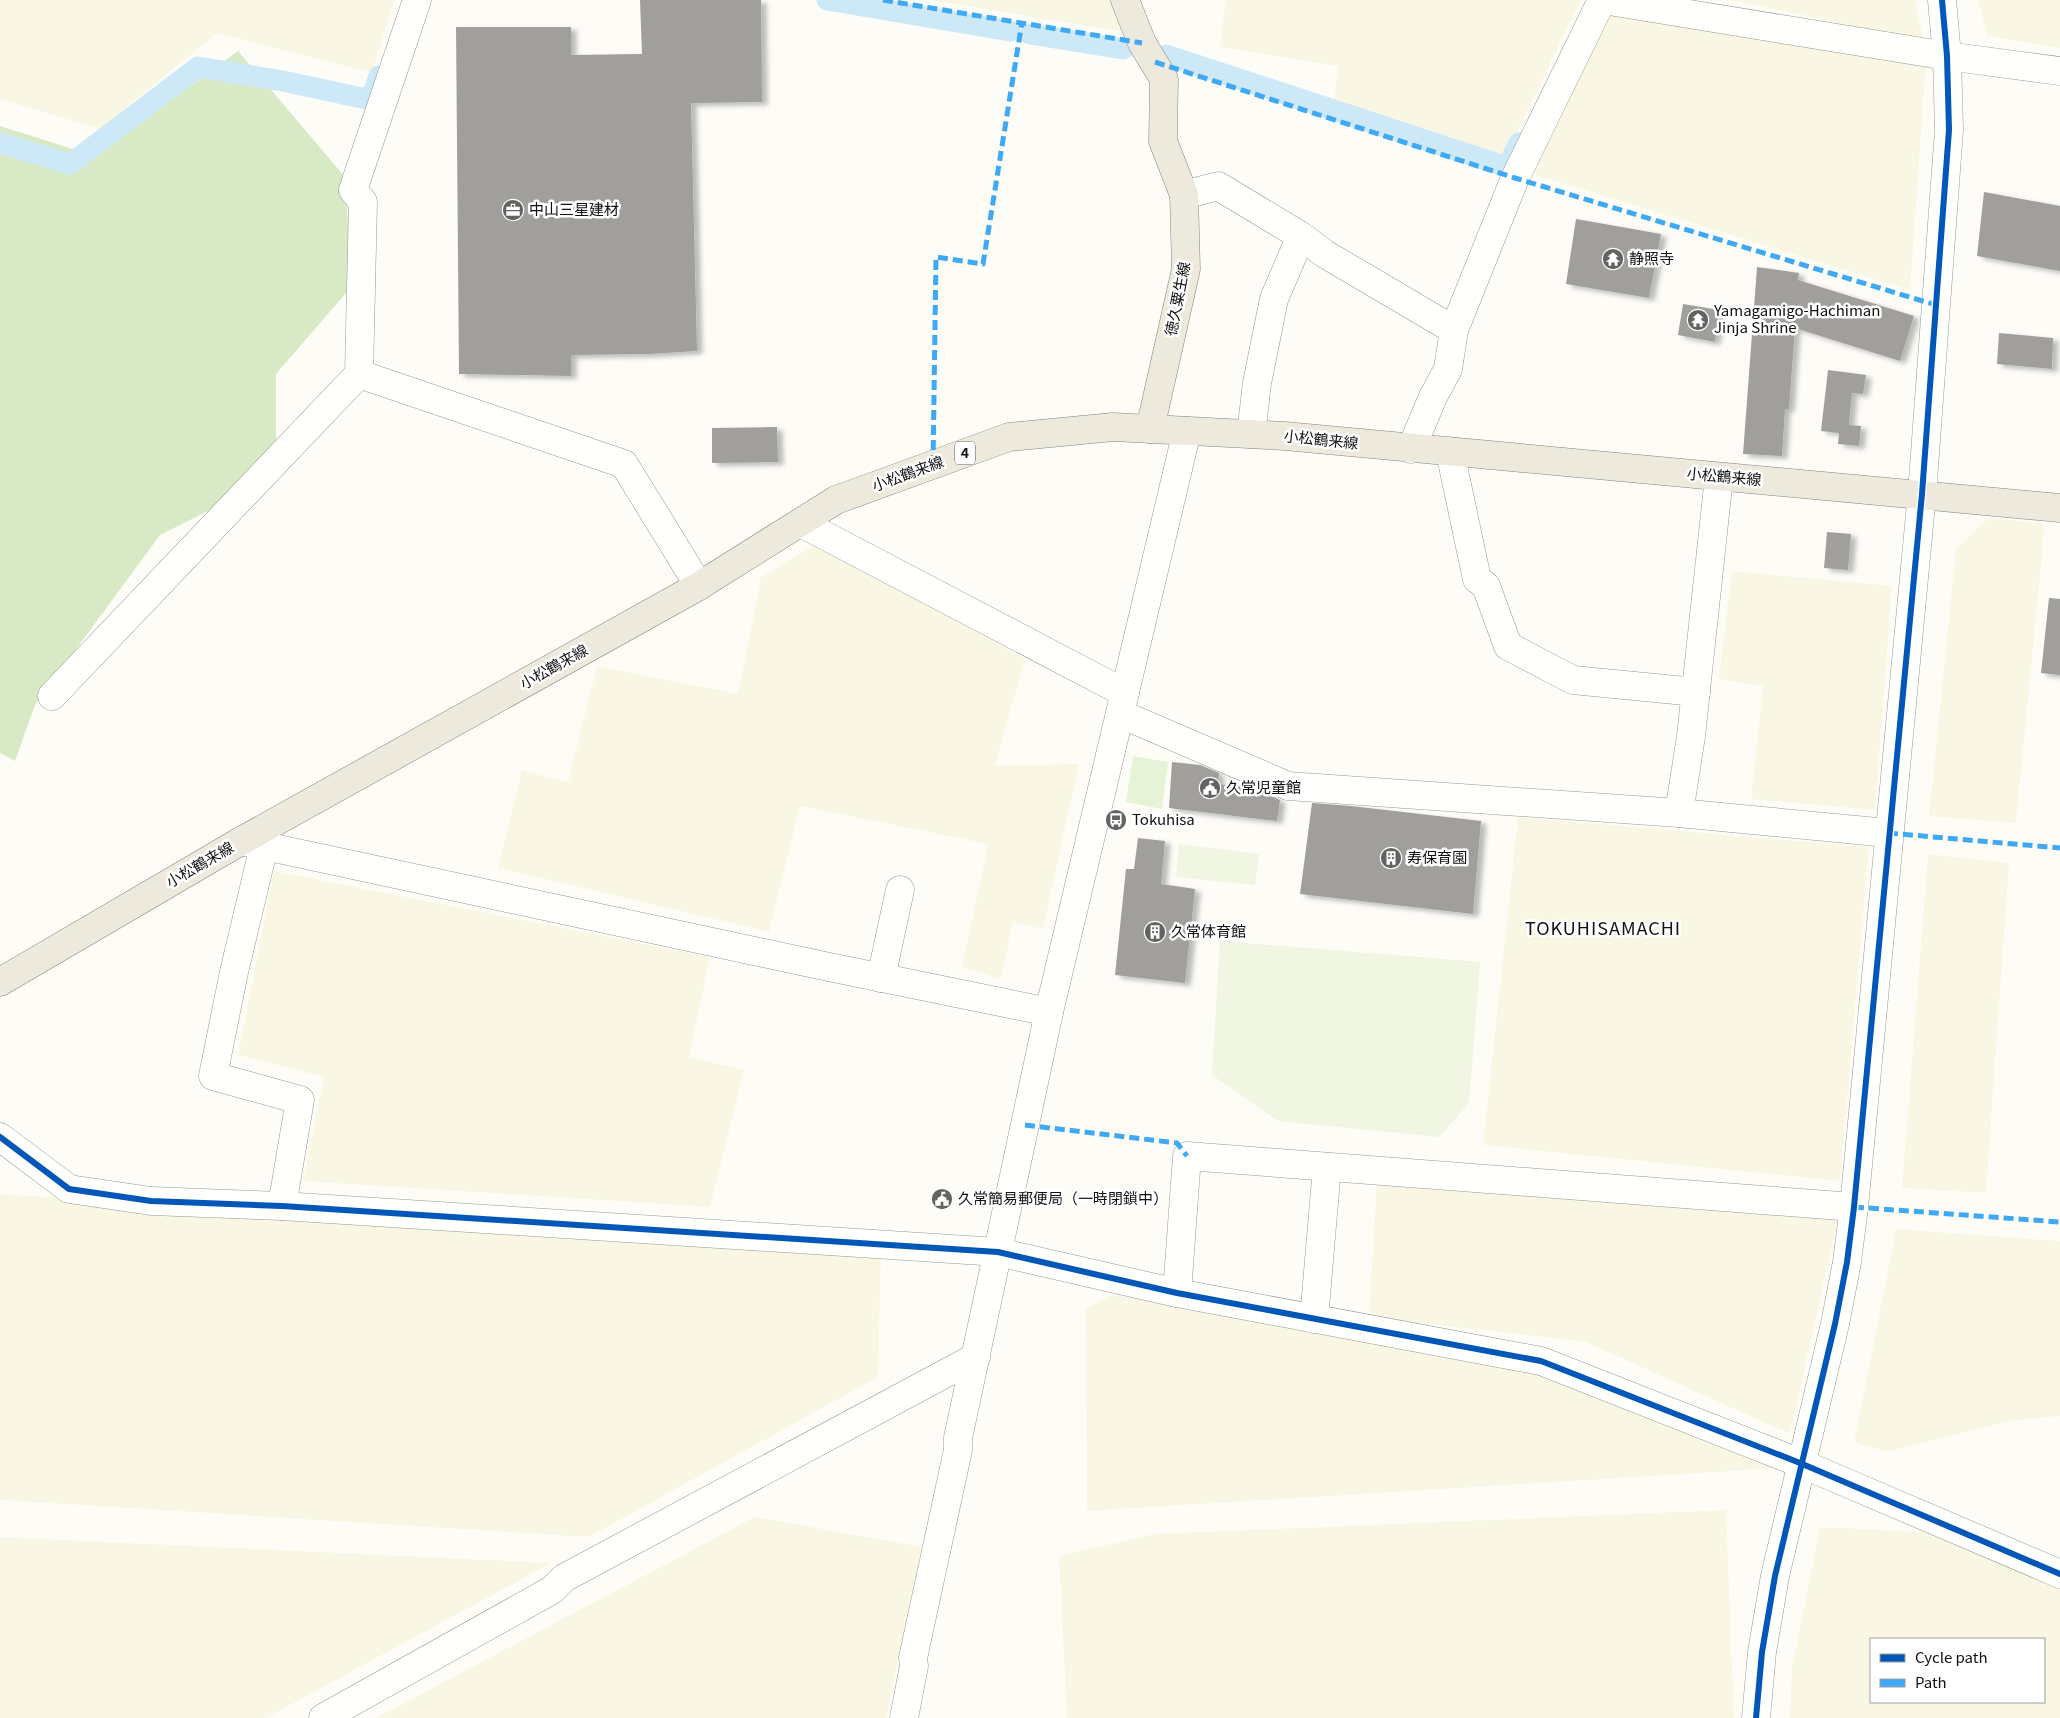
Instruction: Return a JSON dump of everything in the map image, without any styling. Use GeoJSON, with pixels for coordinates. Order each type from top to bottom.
{"type":"FeatureCollection","features":[{"type":"Feature","properties":{"kind":"main road","name":"徳久粟生線"},"geometry":{"type":"LineString","coordinates":[[1125,0],[1142,43],[1164,79],[1163,141],[1184,195],[1186,269],[1150,429]]}},
{"type":"Feature","properties":{"kind":"main road","name":"小松鶴来線"},"geometry":{"type":"LineString","coordinates":[[0,982],[252,843],[699,586],[836,500],[1009,437],[1113,427],[1251,434],[2060,508]]}},
{"type":"Feature","properties":{"kind":"street"},"geometry":{"type":"LineString","coordinates":[[52,696],[359,374],[363,202],[353,190],[417,0]]}},
{"type":"Feature","properties":{"kind":"street"},"geometry":{"type":"LineString","coordinates":[[1411,449],[1433,397],[1448,369],[1454,330],[1515,178],[1602,0],[1947,56],[2060,72]]}},
{"type":"Feature","properties":{"kind":"street"},"geometry":{"type":"LineString","coordinates":[[1756,1718],[1762,1652],[1774,1576],[1800,1462],[1835,1324],[1847,1262],[1854,1207],[1888,833],[1922,494],[1949,130],[1947,56],[1942,0]]}},
{"type":"Feature","properties":{"kind":"street"},"geometry":{"type":"LineString","coordinates":[[1184,195],[1218,186],[1301,236],[1325,254],[1454,330]]}},
{"type":"Feature","properties":{"kind":"street"},"geometry":{"type":"LineString","coordinates":[[1251,434],[1257,383],[1274,299],[1301,236]]}},
{"type":"Feature","properties":{"kind":"street"},"geometry":{"type":"LineString","coordinates":[[359,374],[624,464],[699,586]]}},
{"type":"Feature","properties":{"kind":"street"},"geometry":{"type":"LineString","coordinates":[[904,1718],[914,1666],[913,1658],[958,1450],[958,1438],[1049,1012],[1187,431]]}},
{"type":"Feature","properties":{"kind":"street"},"geometry":{"type":"LineString","coordinates":[[1450,452],[1477,579],[1486,586],[1508,646],[1573,680],[1696,692]]}},
{"type":"Feature","properties":{"kind":"street"},"geometry":{"type":"LineString","coordinates":[[1679,813],[1696,692],[1719,476]]}},
{"type":"Feature","properties":{"kind":"street"},"geometry":{"type":"LineString","coordinates":[[802,522],[1123,703],[1288,786],[1679,813],[1888,833]]}},
{"type":"Feature","properties":{"kind":"street"},"geometry":{"type":"LineString","coordinates":[[282,1206],[300,1100],[213,1076],[234,972],[252,843],[881,978],[1049,1012]]}},
{"type":"Feature","properties":{"kind":"street"},"geometry":{"type":"LineString","coordinates":[[881,978],[900,890]]}},
{"type":"Feature","properties":{"kind":"street"},"geometry":{"type":"LineString","coordinates":[[0,1137],[69,1189],[151,1202],[282,1206],[998,1252],[1177,1293],[1541,1361],[1800,1462],[2060,1574]]}},
{"type":"Feature","properties":{"kind":"street"},"geometry":{"type":"LineString","coordinates":[[1177,1293],[1187,1156],[1854,1207]]}},
{"type":"Feature","properties":{"kind":"street"},"geometry":{"type":"LineString","coordinates":[[1314,1319],[1327,1167]]}},
{"type":"Feature","properties":{"kind":"street"},"geometry":{"type":"LineString","coordinates":[[322,1718],[552,1590],[564,1578],[976,1357]]}},
{"type":"Feature","properties":{"kind":"shaded area"},"geometry":{"type":"Polygon","coordinates":[[[0,0],[394,0],[372,73],[217,33],[100,129],[0,99],[0,0]]]}},
{"type":"Feature","properties":{"kind":"shaded area"},"geometry":{"type":"Polygon","coordinates":[[[930,0],[1111,0],[1124,32],[930,0]]]}},
{"type":"Feature","properties":{"kind":"shaded area"},"geometry":{"type":"Polygon","coordinates":[[[1226,0],[1581,0],[1504,158],[1333,107],[1338,66],[1220,47],[1226,0]]]}},
{"type":"Feature","properties":{"kind":"shaded area"},"geometry":{"type":"Polygon","coordinates":[[[1730,0],[1915,0],[1923,40],[1730,0]]]}},
{"type":"Feature","properties":{"kind":"shaded area"},"geometry":{"type":"Polygon","coordinates":[[[1978,0],[2060,0],[2060,48],[1987,36],[1978,0]]]}},
{"type":"Feature","properties":{"kind":"shaded area"},"geometry":{"type":"Polygon","coordinates":[[[1617,10],[1926,63],[1910,290],[1536,175],[1530,165],[1604,20],[1617,10]]]}},
{"type":"Feature","properties":{"kind":"shaded area"},"geometry":{"type":"Polygon","coordinates":[[[1989,517],[2045,524],[2016,823],[1929,816],[1956,549],[1989,517]]]}},
{"type":"Feature","properties":{"kind":"shaded area"},"geometry":{"type":"Polygon","coordinates":[[[817,544],[1025,659],[995,766],[1079,764],[1043,929],[1013,922],[1001,979],[962,967],[988,844],[800,806],[769,932],[498,868],[522,770],[568,782],[597,666],[738,694],[761,577],[817,544]]]}},
{"type":"Feature","properties":{"kind":"shaded area"},"geometry":{"type":"Polygon","coordinates":[[[1732,571],[1892,586],[1875,810],[1751,799],[1763,686],[1719,679],[1732,571]]]}},
{"type":"Feature","properties":{"kind":"shaded area"},"geometry":{"type":"Polygon","coordinates":[[[1518,817],[1869,847],[1840,1181],[1483,1145],[1518,817]]]}},
{"type":"Feature","properties":{"kind":"shaded area"},"geometry":{"type":"Polygon","coordinates":[[[1928,854],[2009,863],[1986,1193],[1902,1188],[1928,854]]]}},
{"type":"Feature","properties":{"kind":"shaded area"},"geometry":{"type":"Polygon","coordinates":[[[274,871],[710,957],[689,1057],[744,1070],[710,1207],[303,1181],[324,1077],[238,1055],[274,871]]]}},
{"type":"Feature","properties":{"kind":"shaded area"},"geometry":{"type":"Polygon","coordinates":[[[1377,1179],[1838,1219],[1790,1434],[1586,1342],[1369,1317],[1377,1179]]]}},
{"type":"Feature","properties":{"kind":"shaded area"},"geometry":{"type":"Polygon","coordinates":[[[0,1194],[881,1251],[878,1377],[589,1537],[0,1500],[0,1194]]]}},
{"type":"Feature","properties":{"kind":"shaded area"},"geometry":{"type":"Polygon","coordinates":[[[1896,1229],[2060,1241],[2060,1416],[2008,1421],[1887,1452],[1854,1442],[1896,1229]]]}},
{"type":"Feature","properties":{"kind":"shaded area"},"geometry":{"type":"Polygon","coordinates":[[[1131,1284],[1578,1375],[1780,1468],[1087,1511],[1086,1309],[1131,1284]]]}},
{"type":"Feature","properties":{"kind":"shaded area"},"geometry":{"type":"Polygon","coordinates":[[[1726,1510],[1734,1718],[1067,1718],[1059,1556],[1154,1534],[1726,1510]]]}},
{"type":"Feature","properties":{"kind":"shaded area"},"geometry":{"type":"Polygon","coordinates":[[[755,1517],[922,1547],[886,1718],[376,1718],[755,1517]]]}},
{"type":"Feature","properties":{"kind":"shaded area"},"geometry":{"type":"Polygon","coordinates":[[[1820,1527],[1923,1532],[2060,1585],[2060,1718],[1790,1718],[1792,1668],[1820,1527]]]}},
{"type":"Feature","properties":{"kind":"shaded area"},"geometry":{"type":"Polygon","coordinates":[[[0,1537],[551,1563],[266,1718],[0,1718],[0,1537]]]}},
{"type":"Feature","properties":{"kind":"green space"},"geometry":{"type":"Polygon","coordinates":[[[238,51],[345,177],[352,286],[276,374],[276,477],[160,535],[35,705],[15,761],[0,753],[0,126],[95,156],[238,51]]]}},
{"type":"Feature","properties":{"kind":"green space"},"geometry":{"type":"Polygon","coordinates":[[[1133,756],[1168,762],[1162,809],[1126,802],[1133,756]]]}},
{"type":"Feature","properties":{"kind":"green space"},"geometry":{"type":"Polygon","coordinates":[[[1179,844],[1259,854],[1255,885],[1176,877],[1179,844]]]}},
{"type":"Feature","properties":{"kind":"green space"},"geometry":{"type":"Polygon","coordinates":[[[1220,941],[1480,962],[1469,1103],[1439,1137],[1278,1121],[1212,1075],[1220,941]]]}},
{"type":"Feature","properties":{"kind":"building"},"geometry":{"type":"Polygon","coordinates":[[[640,0],[761,0],[762,102],[691,103],[697,351],[571,355],[571,376],[459,374],[456,27],[571,27],[571,55],[642,54],[640,0]]]}},
{"type":"Feature","properties":{"kind":"building"},"geometry":{"type":"Polygon","coordinates":[[[1984,192],[2060,206],[2060,271],[1977,256],[1984,192]]]}},
{"type":"Feature","properties":{"kind":"building","name":"静照寺"},"geometry":{"type":"Polygon","coordinates":[[[1576,219],[1661,234],[1649,298],[1566,284],[1576,219]]]}},
{"type":"Feature","properties":{"kind":"building"},"geometry":{"type":"Polygon","coordinates":[[[1757,267],[1799,273],[1798,280],[1914,316],[1900,361],[1795,328],[1789,409],[1785,409],[1782,456],[1743,454],[1757,267]]]}},
{"type":"Feature","properties":{"kind":"building"},"geometry":{"type":"Polygon","coordinates":[[[1683,304],[1719,310],[1715,342],[1678,335],[1683,304]]]}},
{"type":"Feature","properties":{"kind":"building"},"geometry":{"type":"Polygon","coordinates":[[[1999,333],[2053,338],[2052,369],[1997,364],[1999,333]]]}},
{"type":"Feature","properties":{"kind":"building"},"geometry":{"type":"Polygon","coordinates":[[[1828,370],[1866,375],[1863,394],[1852,393],[1849,425],[1861,426],[1859,446],[1838,444],[1839,433],[1821,431],[1828,370]]]}},
{"type":"Feature","properties":{"kind":"building"},"geometry":{"type":"Polygon","coordinates":[[[777,427],[778,462],[712,463],[712,428],[777,427]]]}},
{"type":"Feature","properties":{"kind":"building"},"geometry":{"type":"Polygon","coordinates":[[[1827,532],[1851,534],[1848,570],[1824,568],[1827,532]]]}},
{"type":"Feature","properties":{"kind":"building"},"geometry":{"type":"Polygon","coordinates":[[[2049,598],[2060,599],[2060,675],[2041,673],[2049,598]]]}},
{"type":"Feature","properties":{"kind":"building","name":"久常児童館"},"geometry":{"type":"Polygon","coordinates":[[[1172,762],[1200,765],[1219,773],[1218,784],[1254,788],[1280,800],[1277,821],[1169,808],[1172,762]]]}},
{"type":"Feature","properties":{"kind":"building","name":"寿保育園"},"geometry":{"type":"Polygon","coordinates":[[[1312,803],[1481,821],[1473,914],[1300,894],[1312,803]]]}},
{"type":"Feature","properties":{"kind":"building","name":"久常体育館"},"geometry":{"type":"Polygon","coordinates":[[[1138,838],[1165,841],[1161,884],[1195,889],[1185,983],[1115,975],[1126,869],[1134,869],[1138,838]]]}},
{"type":"Feature","properties":{"kind":"waterway"},"geometry":{"type":"LineString","coordinates":[[827,0],[1010,31]]}},
{"type":"Feature","properties":{"kind":"waterway"},"geometry":{"type":"LineString","coordinates":[[1030,34],[1123,49]]}},
{"type":"Feature","properties":{"kind":"waterway"},"geometry":{"type":"LineString","coordinates":[[1166,55],[1507,167],[1519,143]]}},
{"type":"Feature","properties":{"kind":"waterway"},"geometry":{"type":"LineString","coordinates":[[0,143],[70,164],[198,67],[283,81],[371,100],[379,76]]}},
{"type":"Feature","properties":{"kind":"marked path"},"geometry":{"type":"LineString","coordinates":[[883,0],[1142,43]]}},
{"type":"Feature","properties":{"kind":"marked path"},"geometry":{"type":"LineString","coordinates":[[933,465],[936,257],[983,264],[1022,22]]}},
{"type":"Feature","properties":{"kind":"marked path"},"geometry":{"type":"LineString","coordinates":[[1155,62],[1515,178],[1936,305]]}},
{"type":"Feature","properties":{"kind":"marked path"},"geometry":{"type":"LineString","coordinates":[[1888,833],[2060,848]]}},
{"type":"Feature","properties":{"kind":"marked path"},"geometry":{"type":"LineString","coordinates":[[1025,1125],[1177,1143],[1187,1156]]}},
{"type":"Feature","properties":{"kind":"marked path"},"geometry":{"type":"LineString","coordinates":[[1854,1207],[2060,1222]]}},
{"type":"Feature","properties":{"kind":"cycle path"},"geometry":{"type":"LineString","coordinates":[[1756,1718],[1762,1652],[1775,1576],[1835,1324],[1847,1262],[1854,1207],[1922,494],[1949,130],[1947,56],[1942,0]]}},
{"type":"Feature","properties":{"kind":"cycle path"},"geometry":{"type":"LineString","coordinates":[[0,1137],[69,1189],[151,1201],[282,1206],[998,1252],[1177,1293],[1541,1361],[1800,1463],[2060,1574]]}},
{"type":"Feature","properties":{"kind":"place","name":"中山三星建材"},"geometry":{"type":"Point","coordinates":[513,210]}},
{"type":"Feature","properties":{"kind":"place","name":"静照寺"},"geometry":{"type":"Point","coordinates":[1613,259]}},
{"type":"Feature","properties":{"kind":"place","name":"Yamagamigo-Hachiman Jinja Shrine"},"geometry":{"type":"Point","coordinates":[1698,320]}},
{"type":"Feature","properties":{"kind":"place","name":"久常児童館"},"geometry":{"type":"Point","coordinates":[1210,788]}},
{"type":"Feature","properties":{"kind":"place","name":"Tokuhisa"},"geometry":{"type":"Point","coordinates":[1116,820]}},
{"type":"Feature","properties":{"kind":"place","name":"寿保育園"},"geometry":{"type":"Point","coordinates":[1391,858]}},
{"type":"Feature","properties":{"kind":"place","name":"久常体育館"},"geometry":{"type":"Point","coordinates":[1155,932]}},
{"type":"Feature","properties":{"kind":"place","name":"久常簡易郵便局（一時閉鎖中）"},"geometry":{"type":"Point","coordinates":[942,1199]}},
{"type":"Feature","properties":{"kind":"district","name":"TOKUHISAMACHI"},"geometry":{"type":"Point","coordinates":[1603,929]}}]}
